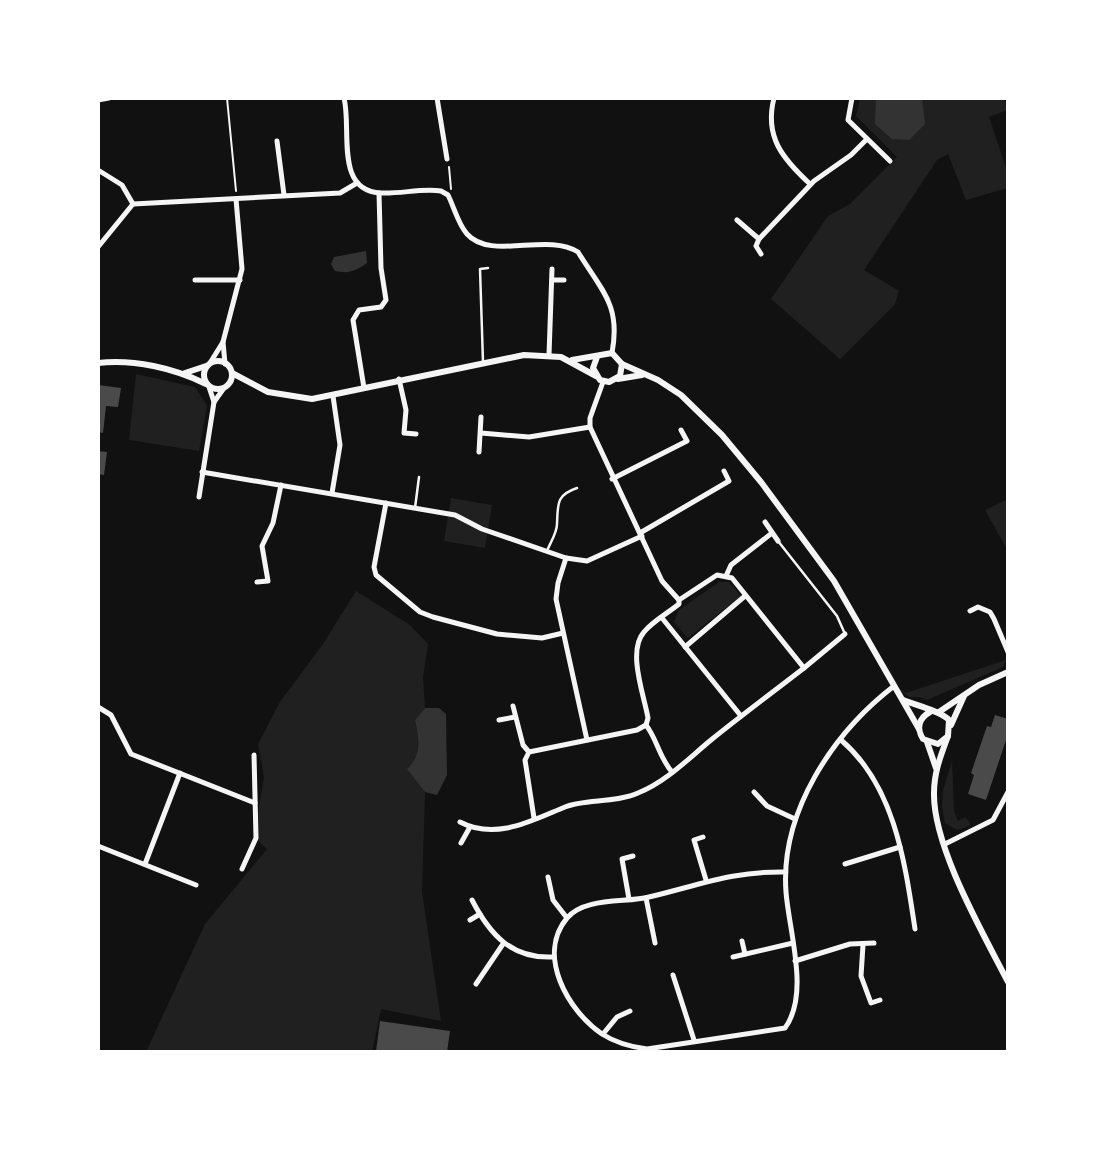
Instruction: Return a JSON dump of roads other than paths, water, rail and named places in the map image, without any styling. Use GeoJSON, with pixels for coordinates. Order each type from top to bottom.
{"type":"FeatureCollection","features":[{"type":"Feature","properties":{"kind":"street"},"geometry":{"type":"LineString","coordinates":[[98,100],[109,98]]}},
{"type":"Feature","properties":{"kind":"street"},"geometry":{"type":"LineString","coordinates":[[344,98],[350,170],[357,183],[379,193],[434,190],[447,195],[466,233],[475,240],[492,246],[562,246],[578,253],[611,305],[616,323],[612,353],[622,364],[681,395],[722,435],[761,482],[834,581],[874,646],[927,741],[936,768]]}},
{"type":"Feature","properties":{"kind":"street"},"geometry":{"type":"LineString","coordinates":[[437,98],[447,159]]}},
{"type":"Feature","properties":{"kind":"street"},"geometry":{"type":"LineString","coordinates":[[774,98],[770,122],[775,144],[787,162],[810,184]]}},
{"type":"Feature","properties":{"kind":"street"},"geometry":{"type":"LineString","coordinates":[[852,98],[849,120],[890,161]]}},
{"type":"Feature","properties":{"kind":"street"},"geometry":{"type":"LineString","coordinates":[[761,254],[756,248],[759,239],[810,184],[851,155],[867,139]]}},
{"type":"Feature","properties":{"kind":"street"},"geometry":{"type":"LineString","coordinates":[[277,141],[284,195]]}},
{"type":"Feature","properties":{"kind":"street"},"geometry":{"type":"LineString","coordinates":[[98,170],[122,185],[133,204]]}},
{"type":"Feature","properties":{"kind":"street"},"geometry":{"type":"LineString","coordinates":[[98,247],[133,204],[340,193],[357,183]]}},
{"type":"Feature","properties":{"kind":"street"},"geometry":{"type":"LineString","coordinates":[[364,388],[354,320],[359,310],[381,307],[386,300],[379,193]]}},
{"type":"Feature","properties":{"kind":"street"},"geometry":{"type":"LineString","coordinates":[[214,402],[203,375],[223,342],[240,280],[236,199]]}},
{"type":"Feature","properties":{"kind":"street"},"geometry":{"type":"LineString","coordinates":[[737,220],[759,239]]}},
{"type":"Feature","properties":{"kind":"street"},"geometry":{"type":"LineString","coordinates":[[549,355],[552,269]]}},
{"type":"Feature","properties":{"kind":"street"},"geometry":{"type":"LineString","coordinates":[[195,280],[240,280]]}},
{"type":"Feature","properties":{"kind":"street"},"geometry":{"type":"LineString","coordinates":[[552,280],[564,280]]}},
{"type":"Feature","properties":{"kind":"street"},"geometry":{"type":"LineString","coordinates":[[223,342],[225,363],[232,373],[247,384],[291,398],[333,396],[399,379],[524,355],[549,355],[572,360],[612,353]]}},
{"type":"Feature","properties":{"kind":"street"},"geometry":{"type":"LineString","coordinates":[[596,376],[593,368],[597,357]]}},
{"type":"Feature","properties":{"kind":"street"},"geometry":{"type":"LineString","coordinates":[[572,360],[603,382]]}},
{"type":"Feature","properties":{"kind":"street"},"geometry":{"type":"LineString","coordinates":[[98,363],[132,363],[185,373],[207,386],[247,384]]}},
{"type":"Feature","properties":{"kind":"street"},"geometry":{"type":"LineString","coordinates":[[185,373],[208,365],[225,363]]}},
{"type":"Feature","properties":{"kind":"street"},"geometry":{"type":"LineString","coordinates":[[617,379],[622,364]]}},
{"type":"Feature","properties":{"kind":"street"},"geometry":{"type":"LineString","coordinates":[[199,497],[214,402],[226,387],[232,373]]}},
{"type":"Feature","properties":{"kind":"street"},"geometry":{"type":"LineString","coordinates":[[603,382],[644,374]]}},
{"type":"Feature","properties":{"kind":"street"},"geometry":{"type":"LineString","coordinates":[[399,379],[406,410],[404,433],[416,434]]}},
{"type":"Feature","properties":{"kind":"street"},"geometry":{"type":"LineString","coordinates":[[603,382],[590,418],[590,427],[662,581],[679,600]]}},
{"type":"Feature","properties":{"kind":"street"},"geometry":{"type":"LineString","coordinates":[[332,493],[340,445],[333,396]]}},
{"type":"Feature","properties":{"kind":"street"},"geometry":{"type":"LineString","coordinates":[[479,452],[481,417]]}},
{"type":"Feature","properties":{"kind":"street"},"geometry":{"type":"LineString","coordinates":[[481,433],[528,437],[590,427]]}},
{"type":"Feature","properties":{"kind":"street"},"geometry":{"type":"LineString","coordinates":[[612,479],[687,441],[681,430]]}},
{"type":"Feature","properties":{"kind":"street"},"geometry":{"type":"LineString","coordinates":[[202,472],[455,515],[482,529],[566,558],[587,561],[641,534],[729,481],[724,471]]}},
{"type":"Feature","properties":{"kind":"street"},"geometry":{"type":"LineString","coordinates":[[257,582],[268,581],[262,546],[273,523],[281,485]]}},
{"type":"Feature","properties":{"kind":"street"},"geometry":{"type":"LineString","coordinates":[[386,503],[374,567],[376,575],[420,612],[497,634],[528,638],[563,633]]}},
{"type":"Feature","properties":{"kind":"street"},"geometry":{"type":"LineString","coordinates":[[765,522],[778,541]]}},
{"type":"Feature","properties":{"kind":"street"},"geometry":{"type":"LineString","coordinates":[[726,576],[731,565],[772,533]]}},
{"type":"Feature","properties":{"kind":"street"},"geometry":{"type":"LineString","coordinates":[[566,558],[556,599],[578,685],[587,740]]}},
{"type":"Feature","properties":{"kind":"street"},"geometry":{"type":"LineString","coordinates":[[529,752],[637,730],[646,725],[649,718],[636,653],[644,632],[679,600],[717,575],[732,578],[804,668]]}},
{"type":"Feature","properties":{"kind":"street"},"geometry":{"type":"LineString","coordinates":[[685,647],[745,596]]}},
{"type":"Feature","properties":{"kind":"street"},"geometry":{"type":"LineString","coordinates":[[970,611],[978,607],[990,612],[1008,652]]}},
{"type":"Feature","properties":{"kind":"street"},"geometry":{"type":"LineString","coordinates":[[662,618],[741,716]]}},
{"type":"Feature","properties":{"kind":"street"},"geometry":{"type":"LineString","coordinates":[[460,821],[470,827],[487,831],[506,829],[534,818],[545,818],[575,804],[635,794],[672,772],[845,634]]}},
{"type":"Feature","properties":{"kind":"street"},"geometry":{"type":"LineString","coordinates":[[939,712],[1008,672]]}},
{"type":"Feature","properties":{"kind":"street"},"geometry":{"type":"LineString","coordinates":[[786,872],[753,871],[706,880],[646,898],[592,905],[567,918],[554,947],[553,957],[560,981],[577,1009],[603,1034],[627,1046],[647,1049],[785,1028],[797,1004],[786,872],[795,819],[823,763],[857,719],[894,686]]}},
{"type":"Feature","properties":{"kind":"street"},"geometry":{"type":"LineString","coordinates":[[965,695],[936,768],[935,807],[945,844],[978,922],[1008,982]]}},
{"type":"Feature","properties":{"kind":"street"},"geometry":{"type":"LineString","coordinates":[[903,699],[930,712],[939,712],[951,725]]}},
{"type":"Feature","properties":{"kind":"street"},"geometry":{"type":"LineString","coordinates":[[513,706],[523,745],[529,752]]}},
{"type":"Feature","properties":{"kind":"street"},"geometry":{"type":"LineString","coordinates":[[98,707],[111,715],[131,754],[256,803]]}},
{"type":"Feature","properties":{"kind":"street"},"geometry":{"type":"LineString","coordinates":[[919,729],[920,722],[930,712]]}},
{"type":"Feature","properties":{"kind":"street"},"geometry":{"type":"LineString","coordinates":[[499,720],[515,717]]}},
{"type":"Feature","properties":{"kind":"street"},"geometry":{"type":"LineString","coordinates":[[646,725],[653,734],[657,752],[672,772]]}},
{"type":"Feature","properties":{"kind":"street"},"geometry":{"type":"LineString","coordinates":[[927,741],[938,744],[948,736]]}},
{"type":"Feature","properties":{"kind":"street"},"geometry":{"type":"LineString","coordinates":[[841,740],[857,754],[876,780],[900,848],[915,929]]}},
{"type":"Feature","properties":{"kind":"street"},"geometry":{"type":"LineString","coordinates":[[529,752],[525,760],[534,818]]}},
{"type":"Feature","properties":{"kind":"street"},"geometry":{"type":"LineString","coordinates":[[242,869],[256,838],[254,755]]}},
{"type":"Feature","properties":{"kind":"street"},"geometry":{"type":"LineString","coordinates":[[145,864],[180,773]]}},
{"type":"Feature","properties":{"kind":"street"},"geometry":{"type":"LineString","coordinates":[[754,792],[767,806],[795,819]]}},
{"type":"Feature","properties":{"kind":"street"},"geometry":{"type":"LineString","coordinates":[[945,844],[993,820],[1008,792]]}},
{"type":"Feature","properties":{"kind":"street"},"geometry":{"type":"LineString","coordinates":[[461,843],[470,827]]}},
{"type":"Feature","properties":{"kind":"street"},"geometry":{"type":"LineString","coordinates":[[703,837],[694,840],[706,880]]}},
{"type":"Feature","properties":{"kind":"street"},"geometry":{"type":"LineString","coordinates":[[98,846],[196,885]]}},
{"type":"Feature","properties":{"kind":"street"},"geometry":{"type":"LineString","coordinates":[[845,864],[900,848]]}},
{"type":"Feature","properties":{"kind":"street"},"geometry":{"type":"LineString","coordinates":[[856,849],[859,859]]}},
{"type":"Feature","properties":{"kind":"street"},"geometry":{"type":"LineString","coordinates":[[629,899],[622,859],[633,856]]}},
{"type":"Feature","properties":{"kind":"street"},"geometry":{"type":"LineString","coordinates":[[548,877],[554,900],[567,918]]}},
{"type":"Feature","properties":{"kind":"street"},"geometry":{"type":"LineString","coordinates":[[646,898],[654,943]]}},
{"type":"Feature","properties":{"kind":"street"},"geometry":{"type":"LineString","coordinates":[[472,900],[503,944],[520,954],[553,957]]}},
{"type":"Feature","properties":{"kind":"street"},"geometry":{"type":"LineString","coordinates":[[470,920],[480,914]]}},
{"type":"Feature","properties":{"kind":"street"},"geometry":{"type":"LineString","coordinates":[[742,941],[745,954]]}},
{"type":"Feature","properties":{"kind":"street"},"geometry":{"type":"LineString","coordinates":[[733,957],[793,943]]}},
{"type":"Feature","properties":{"kind":"street"},"geometry":{"type":"LineString","coordinates":[[795,961],[850,944],[874,943]]}},
{"type":"Feature","properties":{"kind":"street"},"geometry":{"type":"LineString","coordinates":[[476,984],[503,944]]}},
{"type":"Feature","properties":{"kind":"street"},"geometry":{"type":"LineString","coordinates":[[863,944],[862,976],[871,1003],[880,1000]]}},
{"type":"Feature","properties":{"kind":"street"},"geometry":{"type":"LineString","coordinates":[[673,975],[694,1040]]}},
{"type":"Feature","properties":{"kind":"street"},"geometry":{"type":"LineString","coordinates":[[603,1034],[617,1017],[630,1011]]}},
{"type":"Feature","properties":{"kind":"lane"},"geometry":{"type":"LineString","coordinates":[[483,362],[480,269],[488,268]]}},
{"type":"Feature","properties":{"kind":"lane"},"geometry":{"type":"LineString","coordinates":[[415,508],[419,477]]}},
{"type":"Feature","properties":{"kind":"lane"},"geometry":{"type":"LineString","coordinates":[[547,551],[556,530],[556,504],[565,492],[577,488]]}},
{"type":"Feature","properties":{"kind":"lane"},"geometry":{"type":"LineString","coordinates":[[778,541],[837,616],[845,634]]}}]}
